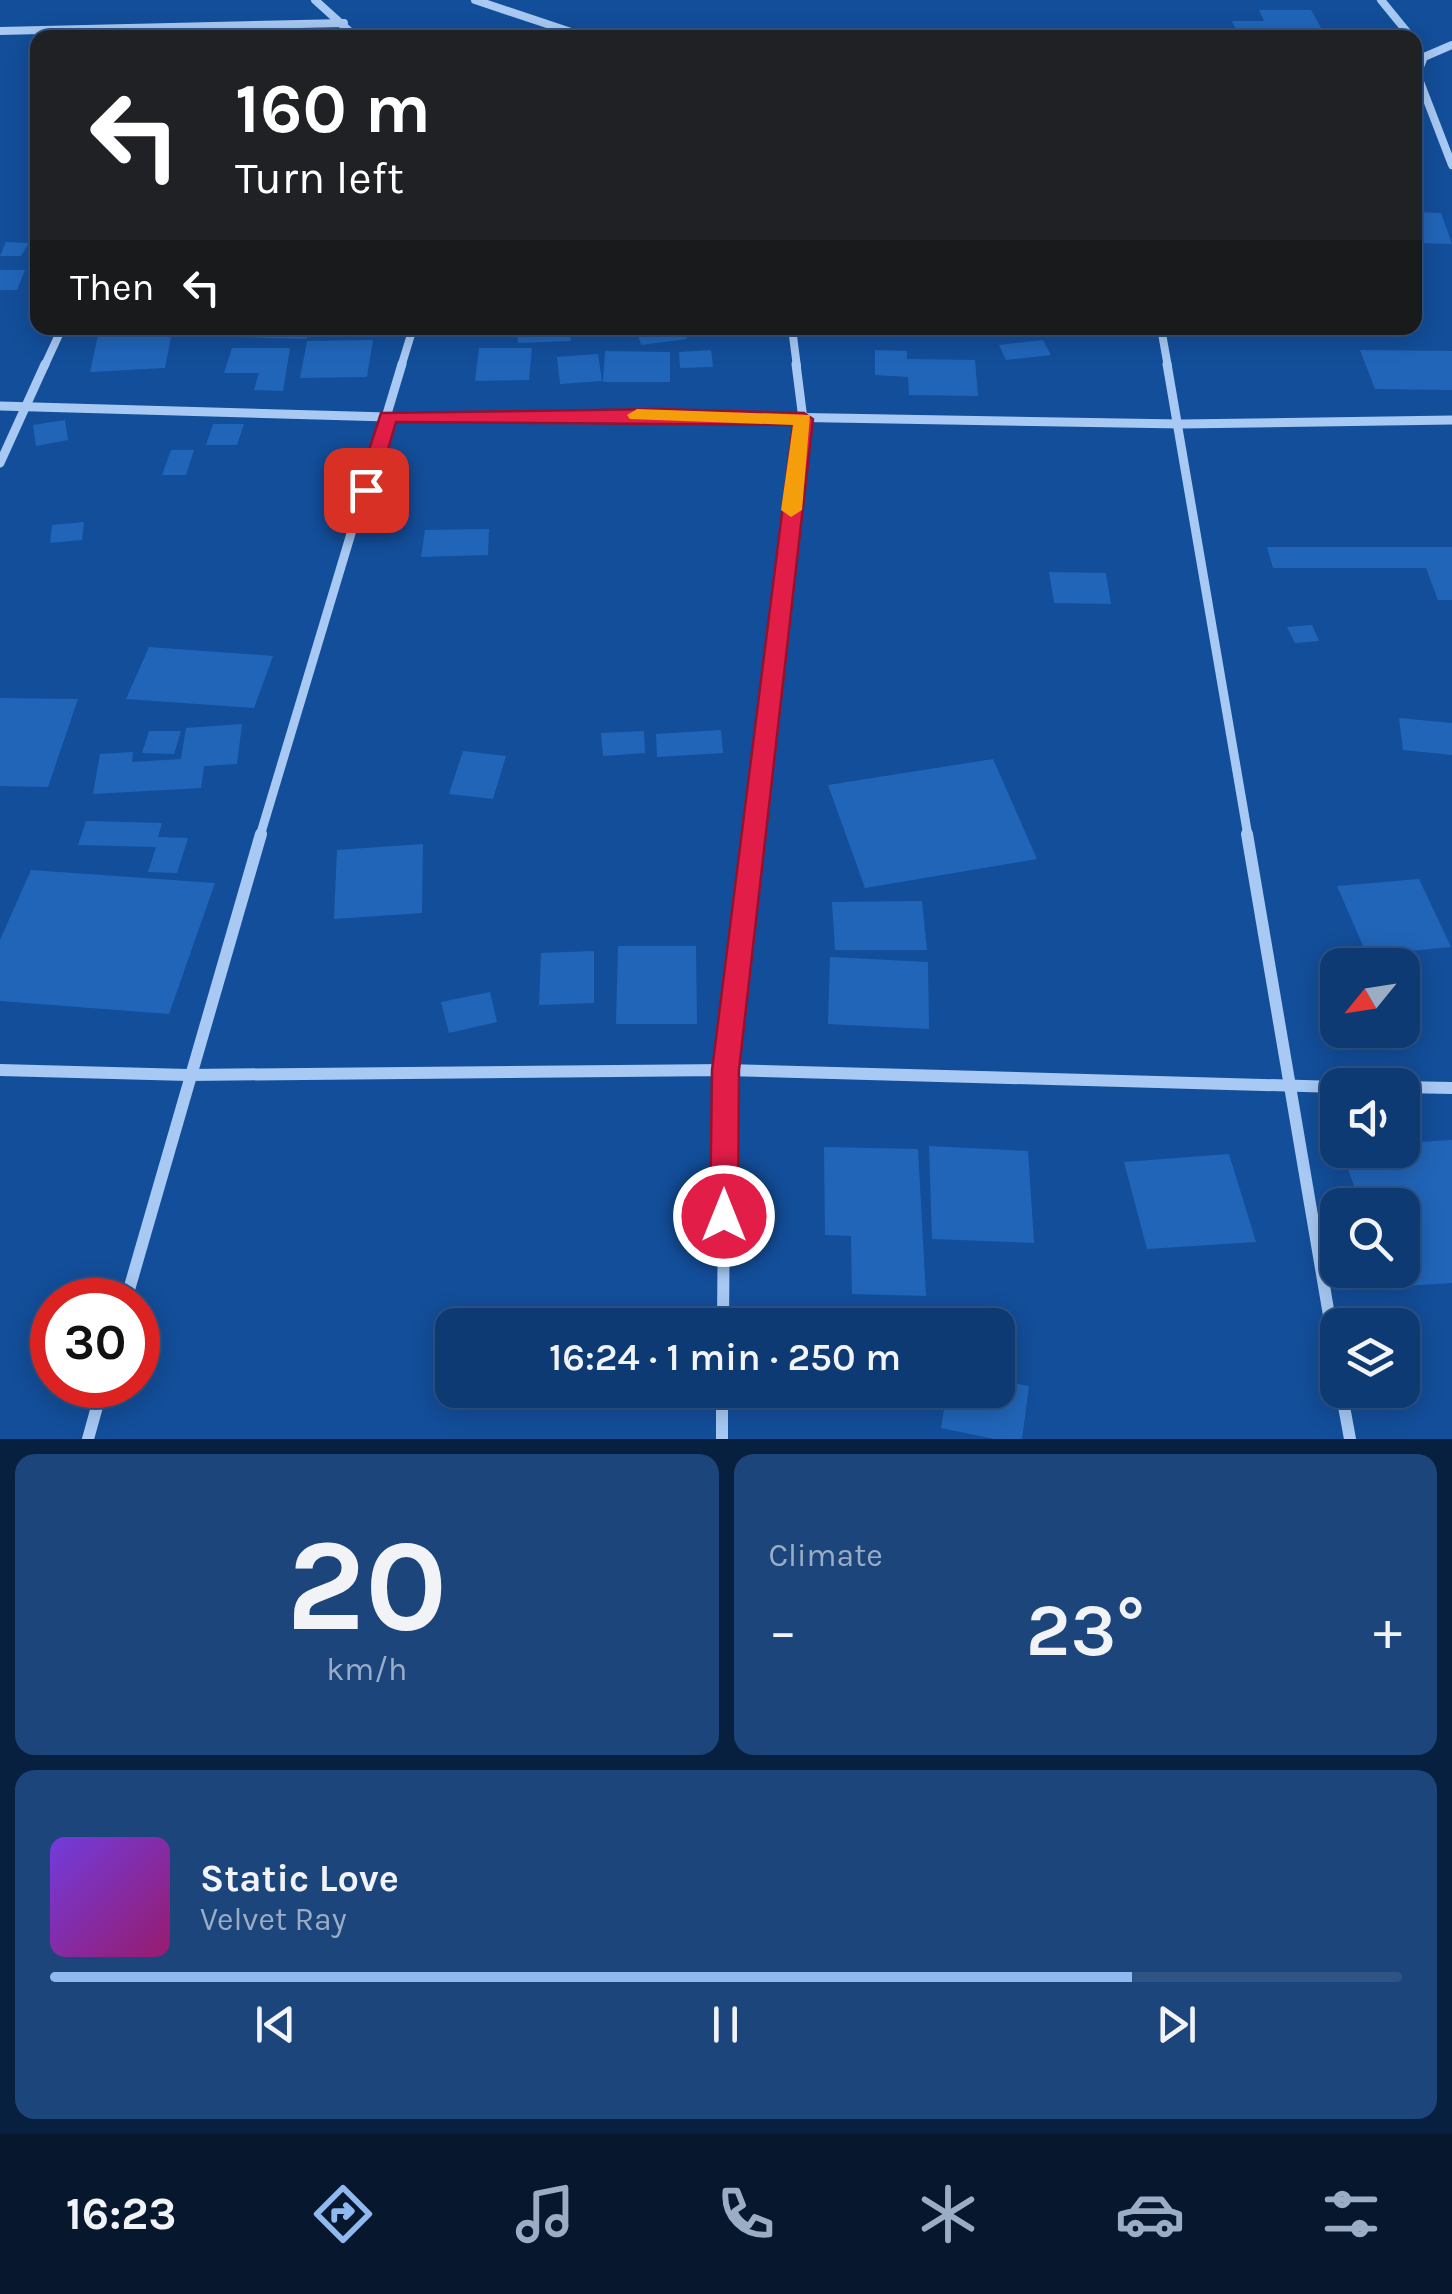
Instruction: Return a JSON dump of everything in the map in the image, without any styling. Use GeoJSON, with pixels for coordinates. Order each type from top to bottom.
{"type":"FeatureCollection","features":[{"type":"Feature","properties":{"kind":"street"},"geometry":{"type":"LineString","coordinates":[[315,0],[350,30]]}},
{"type":"Feature","properties":{"kind":"street"},"geometry":{"type":"LineString","coordinates":[[475,0],[565,30]]}},
{"type":"Feature","properties":{"kind":"street"},"geometry":{"type":"LineString","coordinates":[[1381,0],[1406,30]]}},
{"type":"Feature","properties":{"kind":"street"},"geometry":{"type":"LineString","coordinates":[[95,30],[344,23]]}},
{"type":"Feature","properties":{"kind":"street"},"geometry":{"type":"LineString","coordinates":[[0,32],[30,31]]}},
{"type":"Feature","properties":{"kind":"street"},"geometry":{"type":"LineString","coordinates":[[1422,55],[1452,45]]}},
{"type":"Feature","properties":{"kind":"street"},"geometry":{"type":"LineString","coordinates":[[1422,50],[1426,55]]}},
{"type":"Feature","properties":{"kind":"street"},"geometry":{"type":"LineString","coordinates":[[1422,60],[1426,55]]}},
{"type":"Feature","properties":{"kind":"street"},"geometry":{"type":"LineString","coordinates":[[1422,92],[1452,165]]}},
{"type":"Feature","properties":{"kind":"street"},"geometry":{"type":"LineString","coordinates":[[0,463],[59,335]]}},
{"type":"Feature","properties":{"kind":"street"},"geometry":{"type":"LineString","coordinates":[[132,1278],[188,1075],[411,335]]}},
{"type":"Feature","properties":{"kind":"street"},"geometry":{"type":"LineString","coordinates":[[723,1308],[725,1070],[804,419],[793,335]]}},
{"type":"Feature","properties":{"kind":"street"},"geometry":{"type":"LineString","coordinates":[[1162,335],[1328,1308]]}},
{"type":"Feature","properties":{"kind":"street"},"geometry":{"type":"LineString","coordinates":[[0,406],[388,417],[658,415],[1180,424],[1452,420]]}},
{"type":"Feature","properties":{"kind":"street"},"geometry":{"type":"LineString","coordinates":[[0,1070],[188,1075],[725,1070],[1320,1087]]}},
{"type":"Feature","properties":{"kind":"street"},"geometry":{"type":"LineString","coordinates":[[1420,1088],[1452,1088]]}},
{"type":"Feature","properties":{"kind":"street"},"geometry":{"type":"LineString","coordinates":[[88,1439],[97,1408]]}},
{"type":"Feature","properties":{"kind":"street"},"geometry":{"type":"LineString","coordinates":[[722,1408],[722,1439]]}},
{"type":"Feature","properties":{"kind":"street"},"geometry":{"type":"LineString","coordinates":[[1344,1408],[1350,1439]]}},
{"type":"Feature","properties":{"kind":"building"},"geometry":{"type":"Polygon","coordinates":[[[1259,10],[1311,10],[1322,30],[1236,30],[1232,21],[1264,21],[1259,10]]]}},
{"type":"Feature","properties":{"kind":"building"},"geometry":{"type":"Polygon","coordinates":[[[1422,212],[1441,213],[1452,244],[1422,243],[1422,212]]]}},
{"type":"Feature","properties":{"kind":"building"},"geometry":{"type":"Polygon","coordinates":[[[6,242],[29,243],[21,256],[0,256],[6,242]]]}},
{"type":"Feature","properties":{"kind":"building"},"geometry":{"type":"Polygon","coordinates":[[[0,270],[25,270],[17,290],[0,290],[0,270]]]}},
{"type":"Feature","properties":{"kind":"building"},"geometry":{"type":"Polygon","coordinates":[[[98,335],[171,335],[165,368],[90,372],[98,335]]]}},
{"type":"Feature","properties":{"kind":"building"},"geometry":{"type":"Polygon","coordinates":[[[242,335],[307,335],[306,339],[242,335]]]}},
{"type":"Feature","properties":{"kind":"building"},"geometry":{"type":"Polygon","coordinates":[[[517,335],[571,335],[571,341],[518,343],[517,335]]]}},
{"type":"Feature","properties":{"kind":"building"},"geometry":{"type":"Polygon","coordinates":[[[638,335],[686,335],[687,339],[641,345],[638,335]]]}},
{"type":"Feature","properties":{"kind":"building"},"geometry":{"type":"Polygon","coordinates":[[[373,340],[367,377],[300,378],[307,341],[373,340]]]}},
{"type":"Feature","properties":{"kind":"building"},"geometry":{"type":"Polygon","coordinates":[[[1043,340],[1051,355],[1006,360],[999,345],[1043,340]]]}},
{"type":"Feature","properties":{"kind":"building"},"geometry":{"type":"Polygon","coordinates":[[[232,348],[290,348],[283,391],[254,390],[259,373],[224,373],[232,348]]]}},
{"type":"Feature","properties":{"kind":"building"},"geometry":{"type":"Polygon","coordinates":[[[479,348],[532,348],[529,380],[475,381],[479,348]]]}},
{"type":"Feature","properties":{"kind":"building"},"geometry":{"type":"Polygon","coordinates":[[[711,350],[713,367],[680,368],[679,352],[711,350]]]}},
{"type":"Feature","properties":{"kind":"building"},"geometry":{"type":"Polygon","coordinates":[[[875,350],[907,351],[907,359],[975,360],[978,396],[909,395],[908,377],[875,375],[875,350]]]}},
{"type":"Feature","properties":{"kind":"building"},"geometry":{"type":"Polygon","coordinates":[[[1360,350],[1452,351],[1452,390],[1375,389],[1360,350]]]}},
{"type":"Feature","properties":{"kind":"building"},"geometry":{"type":"Polygon","coordinates":[[[605,351],[670,352],[670,382],[603,382],[605,351]]]}},
{"type":"Feature","properties":{"kind":"building"},"geometry":{"type":"Polygon","coordinates":[[[598,354],[602,381],[560,384],[557,357],[598,354]]]}},
{"type":"Feature","properties":{"kind":"building"},"geometry":{"type":"Polygon","coordinates":[[[65,420],[68,440],[36,446],[33,425],[65,420]]]}},
{"type":"Feature","properties":{"kind":"building"},"geometry":{"type":"Polygon","coordinates":[[[213,424],[244,424],[237,445],[206,445],[213,424]]]}},
{"type":"Feature","properties":{"kind":"building"},"geometry":{"type":"Polygon","coordinates":[[[171,450],[194,450],[186,475],[162,475],[171,450]]]}},
{"type":"Feature","properties":{"kind":"building"},"geometry":{"type":"Polygon","coordinates":[[[84,522],[82,540],[50,543],[52,525],[84,522]]]}},
{"type":"Feature","properties":{"kind":"building"},"geometry":{"type":"Polygon","coordinates":[[[489,529],[488,555],[421,557],[425,530],[489,529]]]}},
{"type":"Feature","properties":{"kind":"building"},"geometry":{"type":"Polygon","coordinates":[[[1267,547],[1452,547],[1452,600],[1438,600],[1426,568],[1273,568],[1267,547]]]}},
{"type":"Feature","properties":{"kind":"building"},"geometry":{"type":"Polygon","coordinates":[[[1049,572],[1106,573],[1111,604],[1054,603],[1049,572]]]}},
{"type":"Feature","properties":{"kind":"building"},"geometry":{"type":"Polygon","coordinates":[[[1312,625],[1319,641],[1295,643],[1287,627],[1312,625]]]}},
{"type":"Feature","properties":{"kind":"building"},"geometry":{"type":"Polygon","coordinates":[[[149,647],[273,656],[254,708],[126,699],[149,647]]]}},
{"type":"Feature","properties":{"kind":"building"},"geometry":{"type":"Polygon","coordinates":[[[0,698],[78,699],[48,787],[0,786],[0,698]]]}},
{"type":"Feature","properties":{"kind":"building"},"geometry":{"type":"Polygon","coordinates":[[[1399,718],[1452,723],[1452,755],[1403,750],[1399,718]]]}},
{"type":"Feature","properties":{"kind":"building"},"geometry":{"type":"Polygon","coordinates":[[[242,724],[237,764],[204,766],[201,788],[93,794],[100,754],[133,752],[132,762],[181,759],[186,728],[242,724]]]}},
{"type":"Feature","properties":{"kind":"building"},"geometry":{"type":"Polygon","coordinates":[[[721,730],[723,753],[657,757],[656,734],[721,730]]]}},
{"type":"Feature","properties":{"kind":"building"},"geometry":{"type":"Polygon","coordinates":[[[149,731],[181,731],[174,754],[142,753],[149,731]]]}},
{"type":"Feature","properties":{"kind":"building"},"geometry":{"type":"Polygon","coordinates":[[[644,731],[645,753],[603,756],[601,733],[644,731]]]}},
{"type":"Feature","properties":{"kind":"building"},"geometry":{"type":"Polygon","coordinates":[[[463,751],[506,756],[493,799],[449,794],[463,751]]]}},
{"type":"Feature","properties":{"kind":"building"},"geometry":{"type":"Polygon","coordinates":[[[993,759],[1037,859],[865,888],[828,785],[993,759]]]}},
{"type":"Feature","properties":{"kind":"building"},"geometry":{"type":"Polygon","coordinates":[[[86,821],[162,823],[158,837],[188,838],[177,873],[148,872],[156,847],[78,845],[86,821]]]}},
{"type":"Feature","properties":{"kind":"building"},"geometry":{"type":"Polygon","coordinates":[[[423,844],[422,913],[334,919],[337,850],[423,844]]]}},
{"type":"Feature","properties":{"kind":"building"},"geometry":{"type":"Polygon","coordinates":[[[31,870],[215,883],[169,1014],[0,1001],[0,940],[31,870]]]}},
{"type":"Feature","properties":{"kind":"building"},"geometry":{"type":"Polygon","coordinates":[[[1419,879],[1451,947],[1364,948],[1337,886],[1419,879]]]}},
{"type":"Feature","properties":{"kind":"building"},"geometry":{"type":"Polygon","coordinates":[[[922,901],[927,950],[835,950],[832,902],[922,901]]]}},
{"type":"Feature","properties":{"kind":"building"},"geometry":{"type":"Polygon","coordinates":[[[618,946],[696,946],[697,1024],[616,1024],[618,946]]]}},
{"type":"Feature","properties":{"kind":"building"},"geometry":{"type":"Polygon","coordinates":[[[594,951],[594,1003],[539,1005],[541,953],[594,951]]]}},
{"type":"Feature","properties":{"kind":"building"},"geometry":{"type":"Polygon","coordinates":[[[830,957],[928,962],[929,1029],[828,1024],[830,957]]]}},
{"type":"Feature","properties":{"kind":"building"},"geometry":{"type":"Polygon","coordinates":[[[490,992],[497,1022],[449,1033],[441,1002],[490,992]]]}},
{"type":"Feature","properties":{"kind":"building"},"geometry":{"type":"Polygon","coordinates":[[[1452,1140],[1452,1283],[1420,1285],[1420,1188],[1355,1188],[1348,1168],[1420,1168],[1420,1142],[1452,1140]]]}},
{"type":"Feature","properties":{"kind":"building"},"geometry":{"type":"Polygon","coordinates":[[[929,1146],[1028,1151],[1034,1243],[932,1239],[929,1146]]]}},
{"type":"Feature","properties":{"kind":"building"},"geometry":{"type":"Polygon","coordinates":[[[824,1147],[918,1149],[926,1296],[852,1294],[851,1236],[825,1235],[824,1147]]]}},
{"type":"Feature","properties":{"kind":"building"},"geometry":{"type":"Polygon","coordinates":[[[1229,1154],[1256,1242],[1147,1249],[1124,1162],[1229,1154]]]}},
{"type":"Feature","properties":{"kind":"building"},"geometry":{"type":"Polygon","coordinates":[[[1015,1383],[1029,1386],[1022,1439],[994,1439],[941,1428],[944,1408],[1015,1408],[1015,1383]]]}},
{"type":"Feature","properties":{"kind":"slow traffic"},"geometry":{"type":"LineString","coordinates":[[637,415],[804,419],[791,510]]}},
{"type":"Feature","properties":{"kind":"route"},"geometry":{"type":"LineString","coordinates":[[366,490],[388,417],[658,415],[804,419],[766,700],[725,1070],[724,1216]]}}]}
